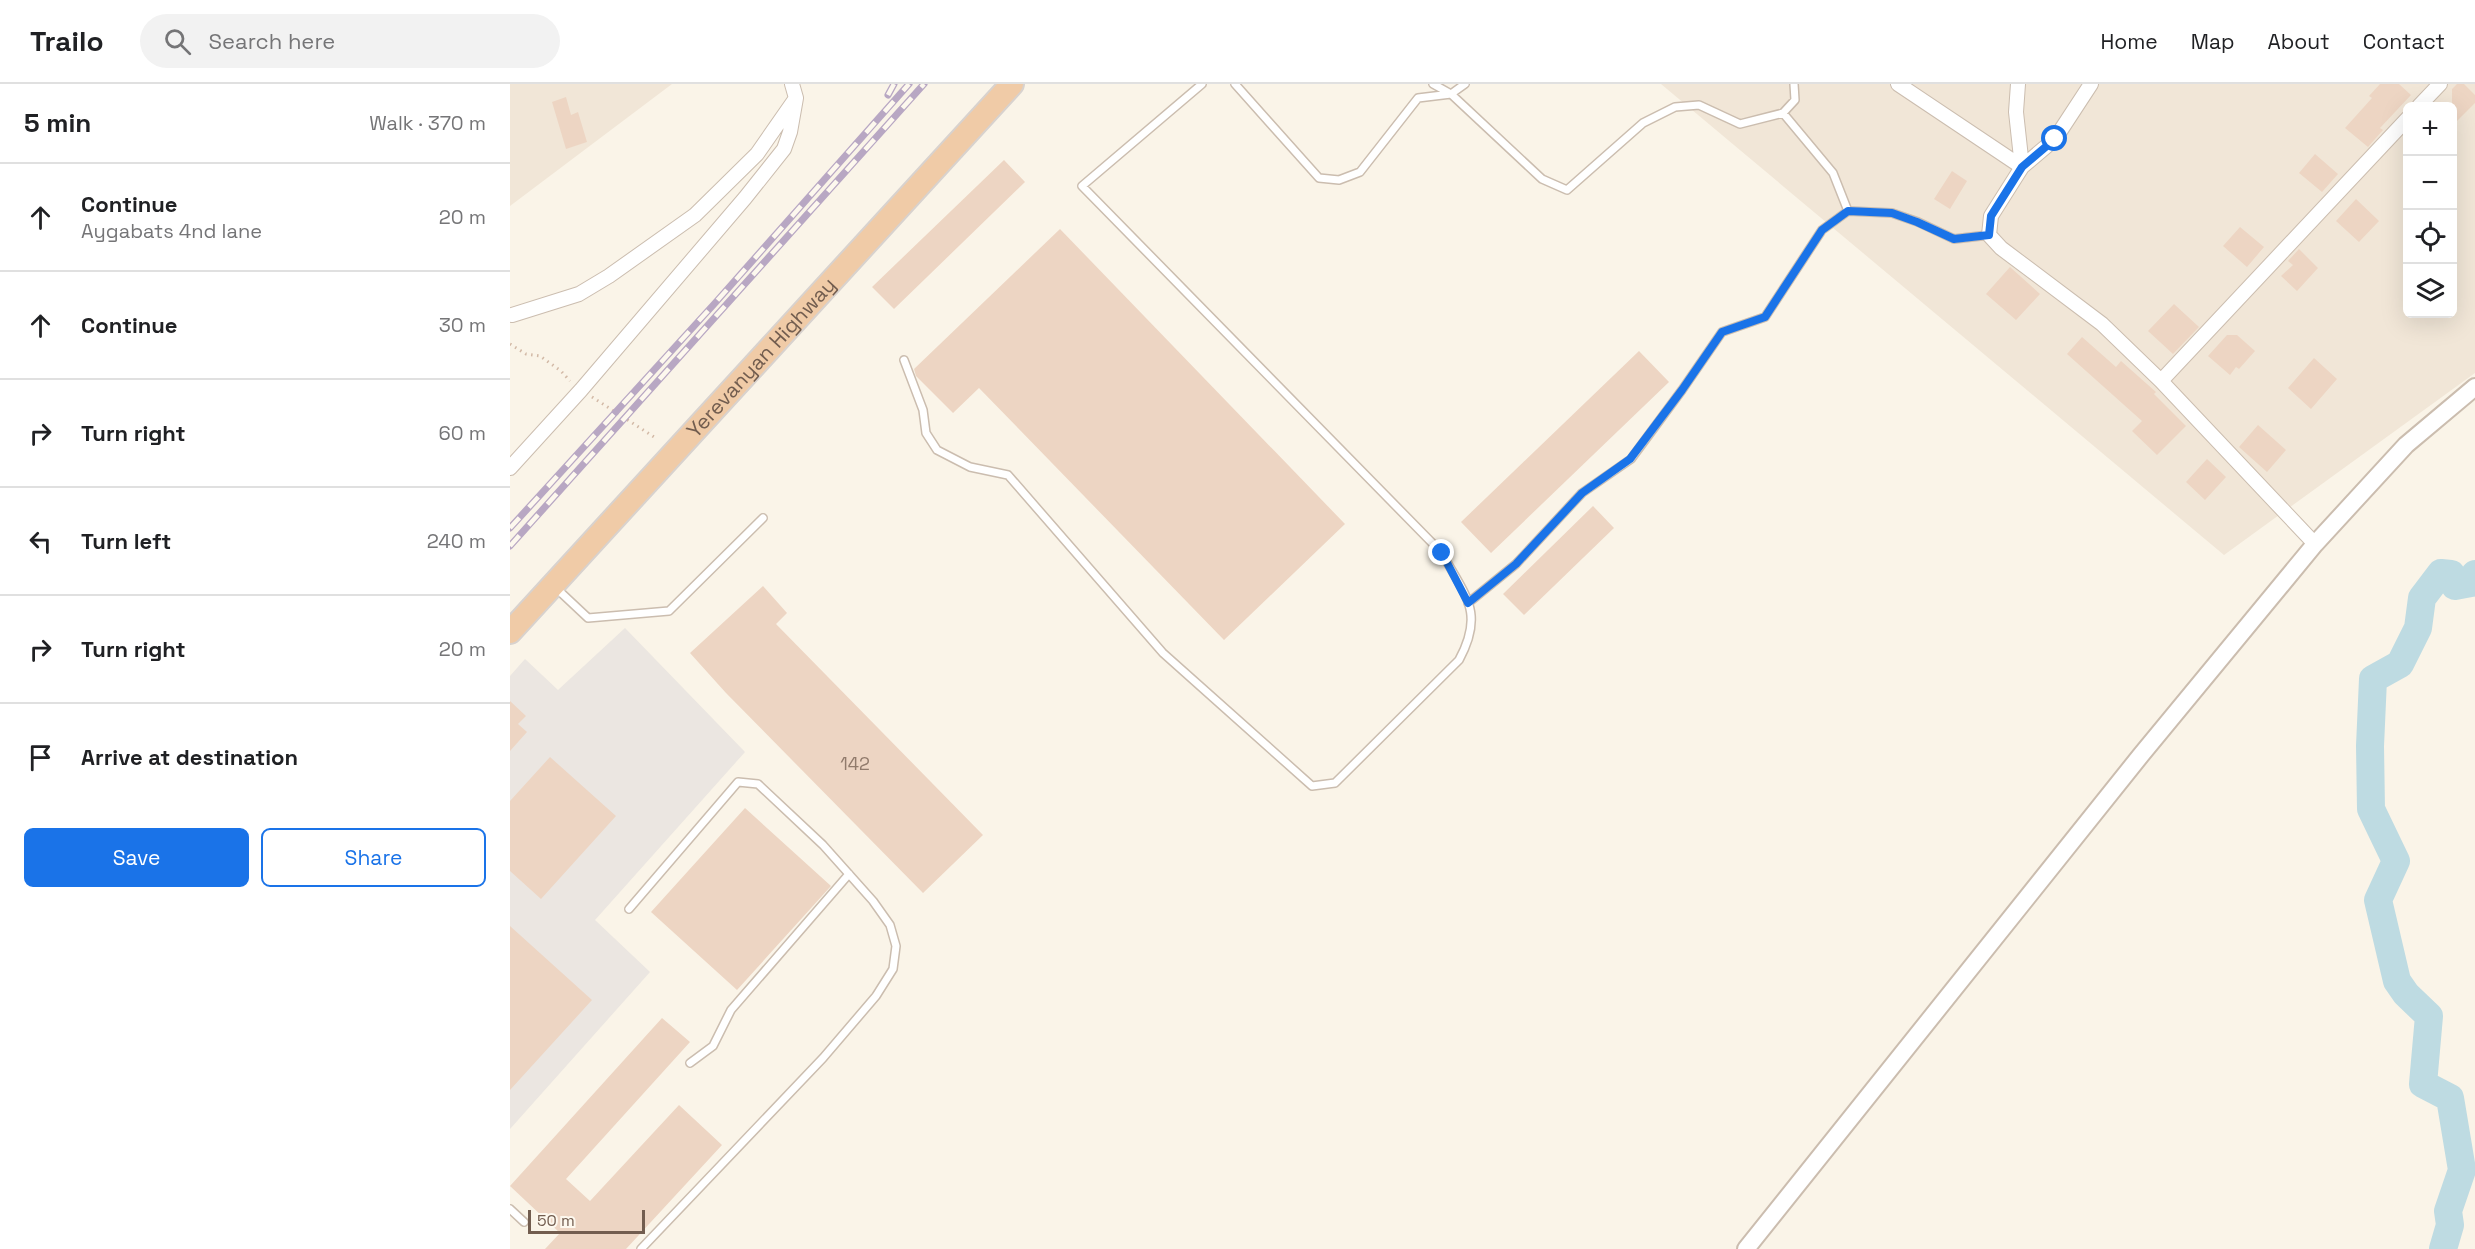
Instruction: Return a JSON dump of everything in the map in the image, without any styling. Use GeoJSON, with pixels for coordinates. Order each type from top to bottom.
{"type":"FeatureCollection","features":[{"type":"Feature","properties":{"kind":"highway","name":"Yerevanyan Highway"},"geometry":{"type":"LineString","coordinates":[[510,632],[1012,84]]}},
{"type":"Feature","properties":{"kind":"street"},"geometry":{"type":"LineString","coordinates":[[510,468],[589,382],[784,149],[790,132],[796,98],[792,84]]}},
{"type":"Feature","properties":{"kind":"street"},"geometry":{"type":"LineString","coordinates":[[1898,84],[2022,167]]}},
{"type":"Feature","properties":{"kind":"street"},"geometry":{"type":"LineString","coordinates":[[2018,84],[2016,112],[2022,167]]}},
{"type":"Feature","properties":{"kind":"street"},"geometry":{"type":"LineString","coordinates":[[2091,84],[2055,139],[2022,167],[1991,216],[1989,235],[2001,248],[2102,324],[2161,381],[2315,544]]}},
{"type":"Feature","properties":{"kind":"street"},"geometry":{"type":"LineString","coordinates":[[2423,102],[2440,84]]}},
{"type":"Feature","properties":{"kind":"street"},"geometry":{"type":"LineString","coordinates":[[512,315],[579,294],[609,276],[695,215],[757,154],[796,98]]}},
{"type":"Feature","properties":{"kind":"street"},"geometry":{"type":"LineString","coordinates":[[2161,381],[2403,123]]}},
{"type":"Feature","properties":{"kind":"street"},"geometry":{"type":"LineString","coordinates":[[1746,1249],[2141,755],[2315,544],[2406,445],[2475,387]]}},
{"type":"Feature","properties":{"kind":"lane"},"geometry":{"type":"LineString","coordinates":[[904,360],[923,410],[926,433],[937,450],[970,467],[1008,475],[1163,653],[1312,786],[1335,783],[1458,660],[1469,640],[1473,622],[1468,603],[1442,553],[1082,186],[1202,84]]}},
{"type":"Feature","properties":{"kind":"lane"},"geometry":{"type":"LineString","coordinates":[[1235,84],[1319,178],[1339,180],[1360,172],[1418,98],[1451,94],[1465,84]]}},
{"type":"Feature","properties":{"kind":"lane"},"geometry":{"type":"LineString","coordinates":[[1433,84],[1451,94],[1542,179],[1567,190],[1642,123],[1675,107],[1699,105],[1740,124],[1783,113],[1795,100],[1794,84]]}},
{"type":"Feature","properties":{"kind":"lane"},"geometry":{"type":"LineString","coordinates":[[1783,113],[1833,173],[1848,211]]}},
{"type":"Feature","properties":{"kind":"lane"},"geometry":{"type":"LineString","coordinates":[[1468,603],[1516,564],[1582,493],[1630,459],[1722,332],[1765,317],[1822,230],[1848,211],[1892,213],[1954,239],[1989,235]]}},
{"type":"Feature","properties":{"kind":"lane"},"geometry":{"type":"LineString","coordinates":[[553,586],[588,618],[669,611],[763,518]]}},
{"type":"Feature","properties":{"kind":"lane"},"geometry":{"type":"LineString","coordinates":[[629,909],[738,782],[758,784],[823,845],[849,874],[890,925],[896,946],[893,969],[876,996],[823,1058],[641,1249]]}},
{"type":"Feature","properties":{"kind":"lane"},"geometry":{"type":"LineString","coordinates":[[690,1064],[713,1046],[731,1010],[849,874]]}},
{"type":"Feature","properties":{"kind":"lane"},"geometry":{"type":"LineString","coordinates":[[510,1209],[524,1222]]}},
{"type":"Feature","properties":{"kind":"shaded area"},"geometry":{"type":"Polygon","coordinates":[[[510,84],[672,84],[510,206],[510,84]]]}},
{"type":"Feature","properties":{"kind":"shaded area"},"geometry":{"type":"Polygon","coordinates":[[[1661,84],[2475,84],[2475,373],[2224,555],[1661,84]]]}},
{"type":"Feature","properties":{"kind":"shaded area"},"geometry":{"type":"Polygon","coordinates":[[[625,628],[745,752],[595,920],[650,972],[510,1129],[510,676],[525,659],[558,690],[625,628]]]}},
{"type":"Feature","properties":{"kind":"building"},"geometry":{"type":"Polygon","coordinates":[[[2380,84],[2399,84],[2411,95],[2380,128],[2383,130],[2368,147],[2345,128],[2372,98],[2369,96],[2380,84]]]}},
{"type":"Feature","properties":{"kind":"building"},"geometry":{"type":"Polygon","coordinates":[[[2457,84],[2464,84],[2475,95],[2475,103],[2457,121],[2457,102],[2452,102],[2452,89],[2457,84]]]}},
{"type":"Feature","properties":{"kind":"building"},"geometry":{"type":"Polygon","coordinates":[[[566,97],[571,115],[578,112],[587,142],[566,149],[552,102],[566,97]]]}},
{"type":"Feature","properties":{"kind":"building"},"geometry":{"type":"Polygon","coordinates":[[[2315,154],[2338,174],[2322,192],[2299,173],[2315,154]]]}},
{"type":"Feature","properties":{"kind":"building"},"geometry":{"type":"Polygon","coordinates":[[[1004,160],[1025,182],[894,309],[872,287],[1004,160]]]}},
{"type":"Feature","properties":{"kind":"building"},"geometry":{"type":"Polygon","coordinates":[[[1952,171],[1967,181],[1950,209],[1934,199],[1952,171]]]}},
{"type":"Feature","properties":{"kind":"building"},"geometry":{"type":"Polygon","coordinates":[[[2356,199],[2379,221],[2359,242],[2336,221],[2356,199]]]}},
{"type":"Feature","properties":{"kind":"building"},"geometry":{"type":"Polygon","coordinates":[[[2240,227],[2264,247],[2247,267],[2223,246],[2240,227]]]}},
{"type":"Feature","properties":{"kind":"building"},"geometry":{"type":"Polygon","coordinates":[[[1060,229],[1345,524],[1224,640],[979,388],[953,413],[916,376],[914,369],[1060,229]]]}},
{"type":"Feature","properties":{"kind":"building"},"geometry":{"type":"Polygon","coordinates":[[[2299,249],[2318,268],[2297,291],[2281,276],[2293,265],[2288,261],[2299,249]]]}},
{"type":"Feature","properties":{"kind":"building"},"geometry":{"type":"Polygon","coordinates":[[[2010,267],[2040,294],[2016,320],[1986,294],[2010,267]]]}},
{"type":"Feature","properties":{"kind":"building"},"geometry":{"type":"Polygon","coordinates":[[[2174,304],[2199,327],[2173,354],[2148,331],[2174,304]]]}},
{"type":"Feature","properties":{"kind":"building"},"geometry":{"type":"Polygon","coordinates":[[[2227,335],[2237,335],[2255,351],[2239,369],[2236,367],[2230,375],[2208,356],[2227,335]]]}},
{"type":"Feature","properties":{"kind":"building"},"geometry":{"type":"Polygon","coordinates":[[[2082,337],[2116,367],[2121,361],[2156,392],[2154,394],[2186,426],[2157,455],[2132,431],[2142,421],[2067,354],[2082,337]]]}},
{"type":"Feature","properties":{"kind":"building"},"geometry":{"type":"Polygon","coordinates":[[[1639,351],[1669,382],[1491,553],[1461,522],[1639,351]]]}},
{"type":"Feature","properties":{"kind":"building"},"geometry":{"type":"Polygon","coordinates":[[[2314,358],[2337,379],[2311,409],[2288,388],[2314,358]]]}},
{"type":"Feature","properties":{"kind":"building"},"geometry":{"type":"Polygon","coordinates":[[[2258,425],[2286,450],[2267,472],[2239,447],[2258,425]]]}},
{"type":"Feature","properties":{"kind":"building"},"geometry":{"type":"Polygon","coordinates":[[[2207,459],[2226,477],[2205,500],[2186,482],[2207,459]]]}},
{"type":"Feature","properties":{"kind":"building"},"geometry":{"type":"Polygon","coordinates":[[[1593,506],[1614,528],[1524,615],[1503,594],[1593,506]]]}},
{"type":"Feature","properties":{"kind":"building"},"geometry":{"type":"Polygon","coordinates":[[[763,586],[787,613],[776,624],[983,835],[923,893],[726,693],[690,653],[763,586]]]}},
{"type":"Feature","properties":{"kind":"building"},"geometry":{"type":"Polygon","coordinates":[[[510,701],[526,716],[518,724],[527,732],[510,751],[510,701]]]}},
{"type":"Feature","properties":{"kind":"building"},"geometry":{"type":"Polygon","coordinates":[[[550,757],[616,816],[541,899],[510,871],[510,801],[550,757]]]}},
{"type":"Feature","properties":{"kind":"building"},"geometry":{"type":"Polygon","coordinates":[[[745,808],[831,886],[737,990],[651,912],[745,808]]]}},
{"type":"Feature","properties":{"kind":"building"},"geometry":{"type":"Polygon","coordinates":[[[510,926],[592,1000],[510,1090],[510,926]]]}},
{"type":"Feature","properties":{"kind":"building"},"geometry":{"type":"Polygon","coordinates":[[[662,1018],[690,1042],[566,1179],[590,1201],[679,1105],[722,1145],[626,1249],[545,1249],[560,1233],[510,1186],[662,1018]]]}},
{"type":"Feature","properties":{"kind":"waterway"},"geometry":{"type":"LineString","coordinates":[[2443,1249],[2450,1225],[2448,1211],[2462,1170],[2450,1098],[2423,1084],[2429,1016],[2406,994],[2397,981],[2378,900],[2396,861],[2371,809],[2370,746],[2373,679],[2400,664],[2418,628],[2422,598],[2441,573],[2451,574],[2455,586],[2471,583],[2475,574]]}},
{"type":"Feature","properties":{"kind":"railway"},"geometry":{"type":"LineString","coordinates":[[888,95],[894,84]]}},
{"type":"Feature","properties":{"kind":"railway"},"geometry":{"type":"LineString","coordinates":[[510,528],[716,302],[909,84]]}},
{"type":"Feature","properties":{"kind":"railway"},"geometry":{"type":"LineString","coordinates":[[510,546],[924,84]]}},
{"type":"Feature","properties":{"kind":"route"},"geometry":{"type":"LineString","coordinates":[[1442,553],[1468,603],[1516,564],[1582,493],[1630,459],[1722,332],[1765,317],[1822,230],[1848,211],[1892,213],[1954,239],[1989,235],[1991,216],[2022,167],[2055,139]]}}]}
